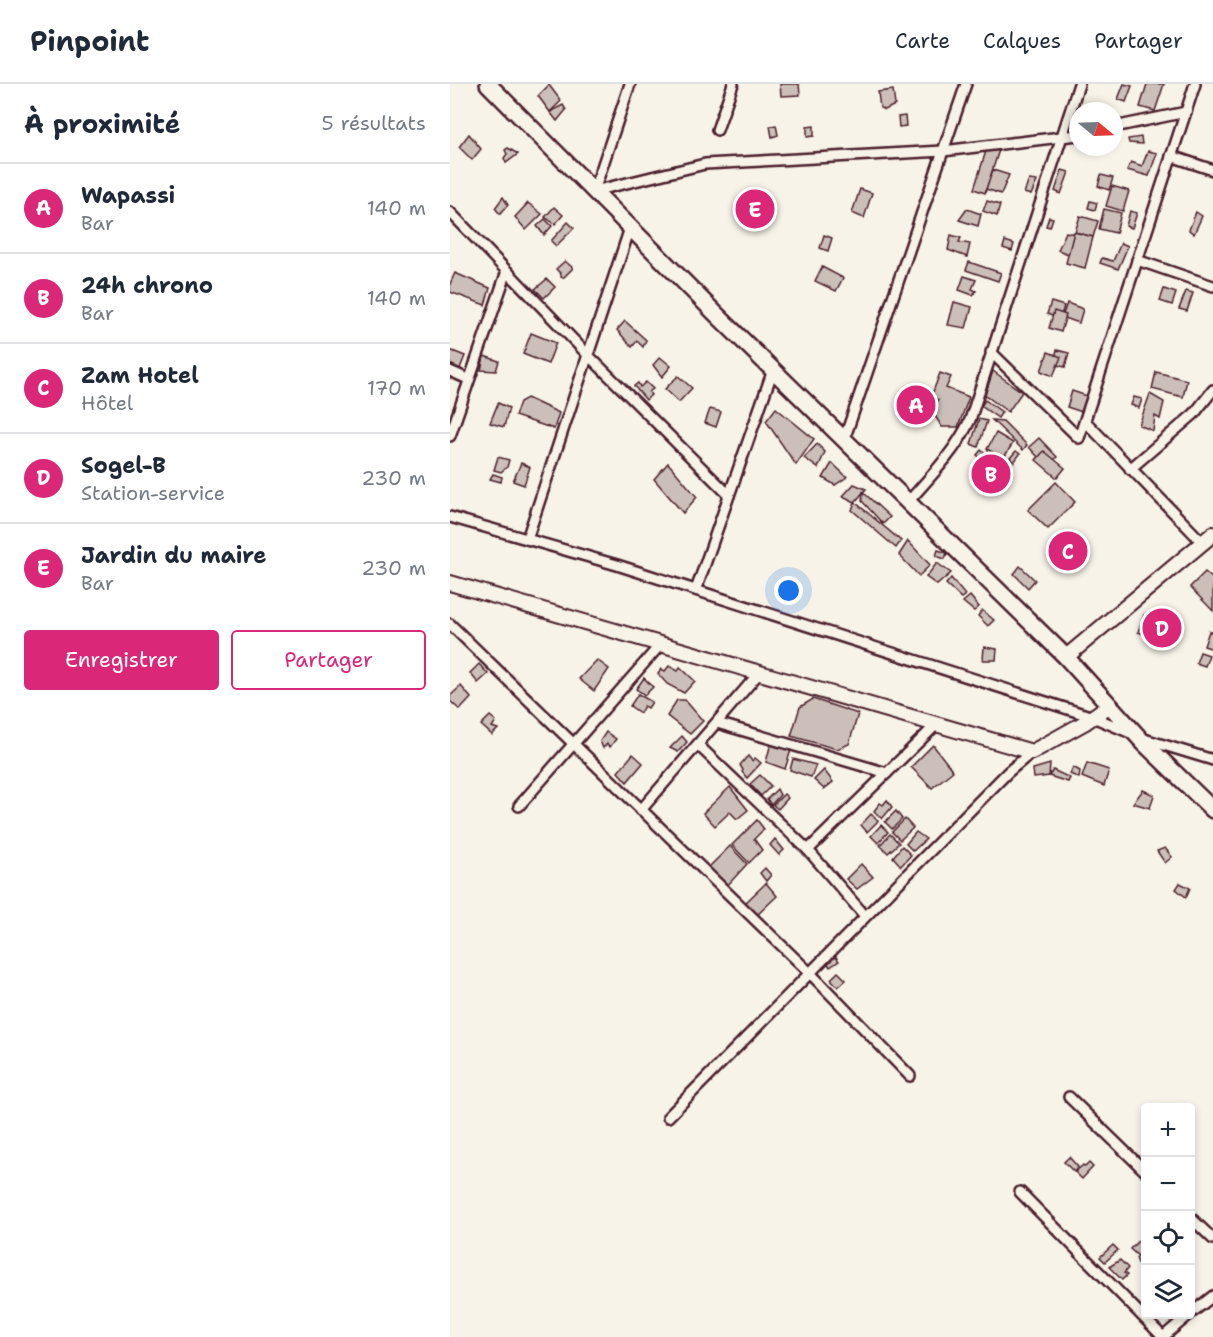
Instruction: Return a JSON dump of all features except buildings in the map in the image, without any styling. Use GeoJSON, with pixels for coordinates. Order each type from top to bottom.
{"type":"FeatureCollection","features":[{"type":"Feature","properties":{"kind":"main road"},"geometry":{"type":"LineString","coordinates":[[488,84],[773,370],[1066,657],[1140,737],[1213,810]]}},
{"type":"Feature","properties":{"kind":"street"},"geometry":{"type":"LineString","coordinates":[[594,191],[630,84]]}},
{"type":"Feature","properties":{"kind":"street"},"geometry":{"type":"LineString","coordinates":[[717,130],[733,84]]}},
{"type":"Feature","properties":{"kind":"street"},"geometry":{"type":"LineString","coordinates":[[844,440],[966,84]]}},
{"type":"Feature","properties":{"kind":"street"},"geometry":{"type":"LineString","coordinates":[[908,502],[960,440],[969,420],[1079,84]]}},
{"type":"Feature","properties":{"kind":"street"},"geometry":{"type":"LineString","coordinates":[[991,352],[1079,438],[1195,84]]}},
{"type":"Feature","properties":{"kind":"street"},"geometry":{"type":"LineString","coordinates":[[1123,125],[1186,112]]}},
{"type":"Feature","properties":{"kind":"street"},"geometry":{"type":"LineString","coordinates":[[594,191],[705,164],[943,151],[1069,137]]}},
{"type":"Feature","properties":{"kind":"street"},"geometry":{"type":"LineString","coordinates":[[1171,156],[1213,170]]}},
{"type":"Feature","properties":{"kind":"street"},"geometry":{"type":"LineString","coordinates":[[450,212],[588,355],[729,495]]}},
{"type":"Feature","properties":{"kind":"street"},"geometry":{"type":"LineString","coordinates":[[527,539],[630,228]]}},
{"type":"Feature","properties":{"kind":"street"},"geometry":{"type":"LineString","coordinates":[[1137,260],[1213,286]]}},
{"type":"Feature","properties":{"kind":"street"},"geometry":{"type":"LineString","coordinates":[[450,436],[507,271]]}},
{"type":"Feature","properties":{"kind":"street"},"geometry":{"type":"LineString","coordinates":[[696,590],[773,370]]}},
{"type":"Feature","properties":{"kind":"street"},"geometry":{"type":"LineString","coordinates":[[450,371],[468,379]]}},
{"type":"Feature","properties":{"kind":"street"},"geometry":{"type":"LineString","coordinates":[[1131,469],[1194,414],[1213,390]]}},
{"type":"Feature","properties":{"kind":"street"},"geometry":{"type":"LineString","coordinates":[[1066,657],[1208,539],[1131,469],[1084,422]]}},
{"type":"Feature","properties":{"kind":"street"},"geometry":{"type":"LineString","coordinates":[[450,517],[696,590],[1093,717],[1140,737],[1213,760]]}},
{"type":"Feature","properties":{"kind":"street"},"geometry":{"type":"LineString","coordinates":[[450,583],[1032,752]]}},
{"type":"Feature","properties":{"kind":"street"},"geometry":{"type":"LineString","coordinates":[[450,624],[809,972],[910,1076]]}},
{"type":"Feature","properties":{"kind":"street"},"geometry":{"type":"LineString","coordinates":[[519,806],[661,644]]}},
{"type":"Feature","properties":{"kind":"street"},"geometry":{"type":"LineString","coordinates":[[641,810],[759,674]]}},
{"type":"Feature","properties":{"kind":"street"},"geometry":{"type":"LineString","coordinates":[[668,1117],[1008,772],[1032,752],[1110,705]]}},
{"type":"Feature","properties":{"kind":"street"},"geometry":{"type":"LineString","coordinates":[[717,723],[887,773]]}},
{"type":"Feature","properties":{"kind":"street"},"geometry":{"type":"LineString","coordinates":[[808,850],[937,724]]}},
{"type":"Feature","properties":{"kind":"street"},"geometry":{"type":"LineString","coordinates":[[698,745],[808,850],[865,916]]}},
{"type":"Feature","properties":{"kind":"street"},"geometry":{"type":"LineString","coordinates":[[1070,1097],[1141,1167]]}},
{"type":"Feature","properties":{"kind":"street"},"geometry":{"type":"LineString","coordinates":[[1020,1192],[1163,1337],[1184,1319]]}},
{"type":"Feature","properties":{"kind":"street"},"geometry":{"type":"LineString","coordinates":[[1195,1220],[1213,1239]]}},
{"type":"Feature","properties":{"kind":"street"},"geometry":{"type":"LineString","coordinates":[[1195,1310],[1213,1296]]}},
{"type":"Feature","properties":{"kind":"place","name":"Jardin du maire"},"geometry":{"type":"Point","coordinates":[755,209]}},
{"type":"Feature","properties":{"kind":"place","name":"Wapassi"},"geometry":{"type":"Point","coordinates":[916,405]}},
{"type":"Feature","properties":{"kind":"place","name":"24h chrono"},"geometry":{"type":"Point","coordinates":[991,474]}},
{"type":"Feature","properties":{"kind":"place","name":"Zam Hotel"},"geometry":{"type":"Point","coordinates":[1068,551]}},
{"type":"Feature","properties":{"kind":"place","name":"Sogel-B"},"geometry":{"type":"Point","coordinates":[1162,628]}}]}
